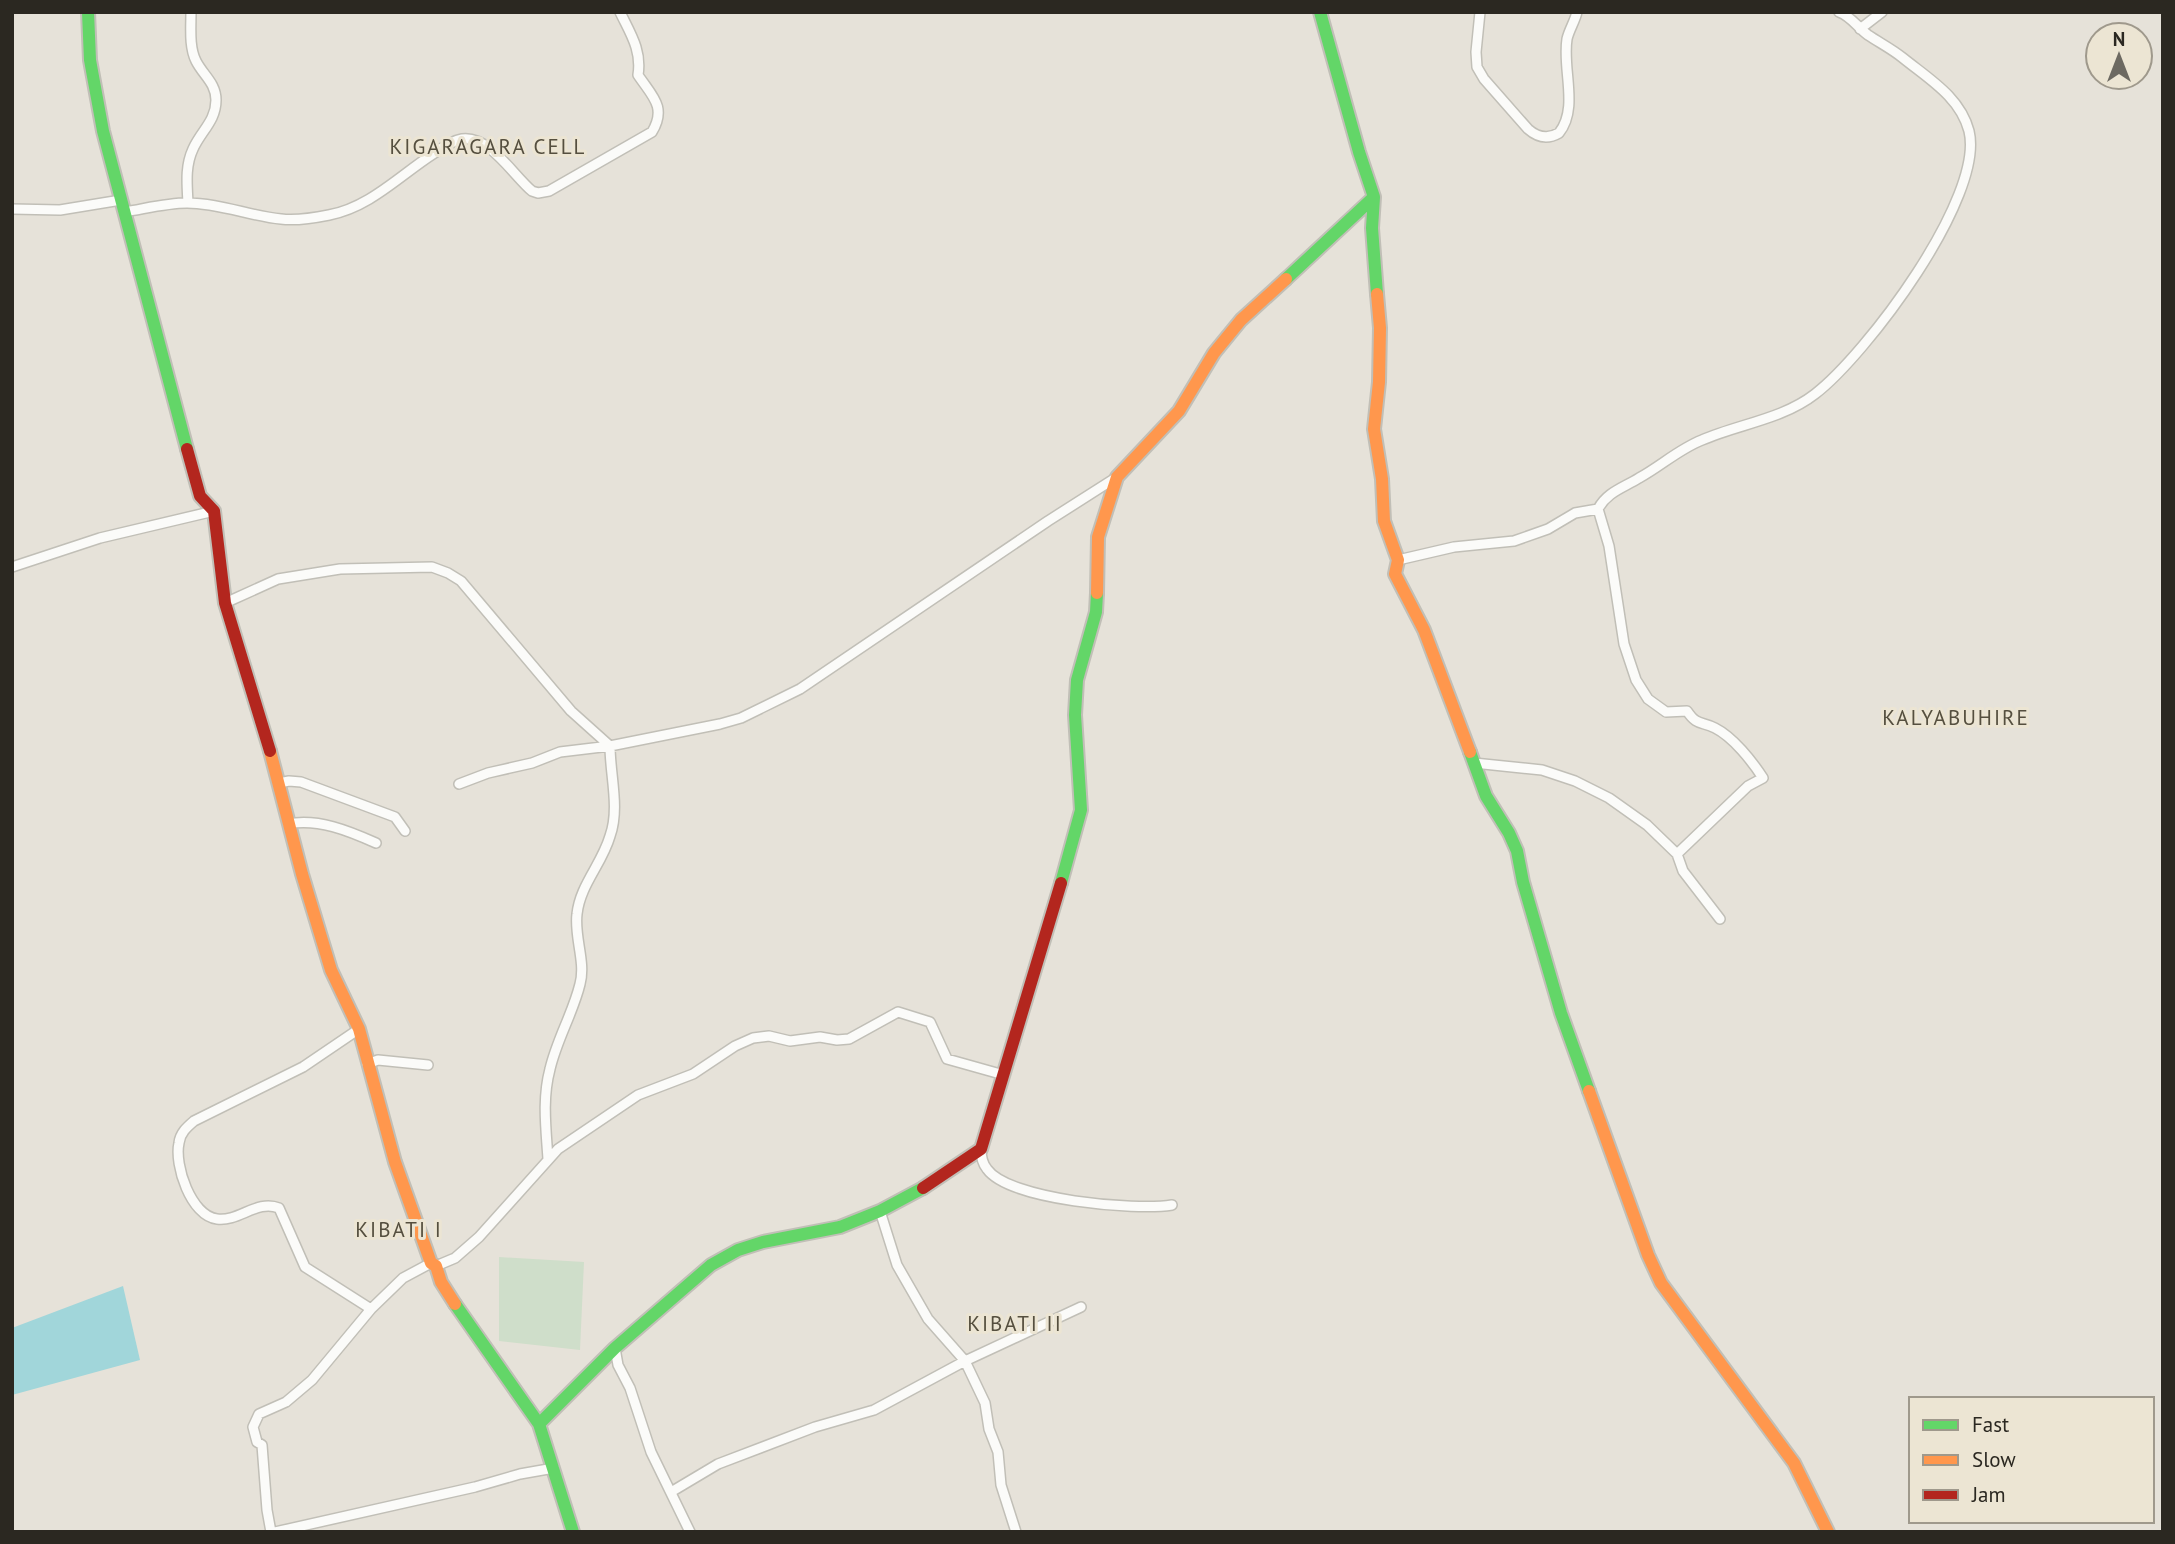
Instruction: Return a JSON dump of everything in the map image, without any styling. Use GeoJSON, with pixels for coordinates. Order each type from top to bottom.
{"type":"FeatureCollection","features":[{"type":"Feature","properties":{"kind":"street"},"geometry":{"type":"LineString","coordinates":[[88,12],[86,38],[91,75],[122,206],[200,496],[214,511],[225,603],[331,970],[359,1028],[395,1162],[441,1282],[539,1424],[573,1532]]}},
{"type":"Feature","properties":{"kind":"street"},"geometry":{"type":"LineString","coordinates":[[188,203],[186,176],[189,160],[194,147],[213,119],[216,100],[214,87],[192,51],[191,12]]}},
{"type":"Feature","properties":{"kind":"street"},"geometry":{"type":"LineString","coordinates":[[12,209],[188,203],[224,207],[284,220],[330,215],[354,208],[374,197],[410,169],[450,143],[462,139],[486,144],[532,191],[549,191],[652,132],[657,124],[659,106],[638,75],[640,63],[637,46],[620,12]]}},
{"type":"Feature","properties":{"kind":"street"},"geometry":{"type":"LineString","coordinates":[[1320,12],[1374,197],[1372,228],[1380,328],[1379,382],[1374,429],[1382,479],[1384,521],[1398,561],[1395,574],[1424,630],[1486,796],[1517,851],[1526,894],[1561,1013],[1648,1255],[1661,1283],[1794,1463],[1828,1532]]}},
{"type":"Feature","properties":{"kind":"street"},"geometry":{"type":"LineString","coordinates":[[1480,12],[1476,52],[1480,73],[1528,129],[1544,138],[1559,133],[1567,118],[1567,35],[1577,12]]}},
{"type":"Feature","properties":{"kind":"street"},"geometry":{"type":"LineString","coordinates":[[1860,29],[1882,12]]}},
{"type":"Feature","properties":{"kind":"street"},"geometry":{"type":"LineString","coordinates":[[1677,854],[1748,786],[1763,778],[1749,758],[1716,728],[1694,722],[1687,711],[1666,712],[1648,699],[1636,680],[1624,644],[1609,546],[1598,509],[1604,497],[1642,477],[1675,454],[1702,440],[1792,409],[1815,395],[1862,345],[1924,266],[1960,194],[1969,166],[1972,148],[1969,130],[1960,109],[1948,93],[1842,13]]}},
{"type":"Feature","properties":{"kind":"street"},"geometry":{"type":"LineString","coordinates":[[459,784],[488,773],[532,764],[560,752],[610,746],[741,718],[800,689],[1117,477],[1179,411],[1214,354],[1241,320],[1374,197]]}},
{"type":"Feature","properties":{"kind":"street"},"geometry":{"type":"LineString","coordinates":[[1117,477],[1098,537],[1096,612],[1077,680],[1075,715],[1081,810],[1073,847],[1051,909],[981,1149],[988,1171],[1012,1186],[1068,1201],[1137,1207],[1172,1205]]}},
{"type":"Feature","properties":{"kind":"street"},"geometry":{"type":"LineString","coordinates":[[1398,561],[1454,547],[1514,541],[1548,529],[1575,513],[1598,509]]}},
{"type":"Feature","properties":{"kind":"street"},"geometry":{"type":"LineString","coordinates":[[12,567],[100,538],[214,511]]}},
{"type":"Feature","properties":{"kind":"street"},"geometry":{"type":"LineString","coordinates":[[225,603],[278,579],[303,573],[340,569],[432,567],[461,581],[571,711],[610,746],[613,824],[610,838],[585,886],[578,908],[582,979],[572,1013],[558,1042],[547,1083],[544,1104],[548,1159]]}},
{"type":"Feature","properties":{"kind":"street"},"geometry":{"type":"LineString","coordinates":[[1474,763],[1526,767],[1575,781],[1609,797],[1647,825],[1677,854],[1689,880],[1720,919]]}},
{"type":"Feature","properties":{"kind":"street"},"geometry":{"type":"LineString","coordinates":[[279,783],[301,782],[395,817],[405,831]]}},
{"type":"Feature","properties":{"kind":"street"},"geometry":{"type":"LineString","coordinates":[[288,824],[304,821],[315,823],[376,843]]}},
{"type":"Feature","properties":{"kind":"street"},"geometry":{"type":"LineString","coordinates":[[554,1468],[273,1532],[267,1510],[262,1446],[257,1442],[253,1427],[259,1413],[286,1402],[313,1380],[371,1309],[403,1278],[455,1258],[479,1237],[558,1149],[638,1095],[693,1074],[735,1046],[753,1038],[769,1036],[790,1041],[820,1037],[837,1041],[849,1039],[898,1012],[930,1022],[947,1059],[1004,1075]]}},
{"type":"Feature","properties":{"kind":"street"},"geometry":{"type":"LineString","coordinates":[[359,1028],[303,1066],[194,1121],[184,1130],[179,1141],[178,1156],[186,1188],[196,1206],[209,1217],[232,1219],[259,1207],[271,1205],[279,1208],[305,1267],[371,1309]]}},
{"type":"Feature","properties":{"kind":"street"},"geometry":{"type":"LineString","coordinates":[[367,1064],[377,1060],[428,1066]]}},
{"type":"Feature","properties":{"kind":"street"},"geometry":{"type":"LineString","coordinates":[[539,1424],[615,1348],[711,1265],[738,1250],[763,1242],[840,1227],[880,1211],[919,1191],[981,1149]]}},
{"type":"Feature","properties":{"kind":"street"},"geometry":{"type":"LineString","coordinates":[[880,1211],[897,1265],[928,1319],[965,1361],[985,1403],[989,1429],[998,1452],[1002,1485],[1016,1532]]}},
{"type":"Feature","properties":{"kind":"street"},"geometry":{"type":"LineString","coordinates":[[671,1492],[718,1464],[747,1452],[874,1410],[965,1361],[1081,1307]]}},
{"type":"Feature","properties":{"kind":"street"},"geometry":{"type":"LineString","coordinates":[[615,1348],[618,1365],[629,1388],[651,1452],[690,1532]]}},
{"type":"Feature","properties":{"kind":"street"},"geometry":{"type":"LineString","coordinates":[[663,1479],[682,1484]]}},
{"type":"Feature","properties":{"kind":"green space"},"geometry":{"type":"Polygon","coordinates":[[[499,1257],[584,1262],[580,1350],[499,1341],[499,1257]]]}},
{"type":"Feature","properties":{"kind":"water"},"geometry":{"type":"Polygon","coordinates":[[[123,1286],[140,1360],[12,1395],[12,1328],[123,1286]]]}},
{"type":"Feature","properties":{"kind":"traffic: fast"},"geometry":{"type":"LineString","coordinates":[[88,12],[90,60],[103,131],[187,449]]}},
{"type":"Feature","properties":{"kind":"traffic: fast"},"geometry":{"type":"LineString","coordinates":[[1320,12],[1374,197],[1372,228],[1377,294]]}},
{"type":"Feature","properties":{"kind":"traffic: fast"},"geometry":{"type":"LineString","coordinates":[[1286,279],[1374,197]]}},
{"type":"Feature","properties":{"kind":"traffic: fast"},"geometry":{"type":"LineString","coordinates":[[1061,883],[1081,810],[1075,715],[1077,680],[1096,612],[1097,593]]}},
{"type":"Feature","properties":{"kind":"traffic: fast"},"geometry":{"type":"LineString","coordinates":[[1470,752],[1486,796],[1517,851],[1523,882],[1561,1013],[1589,1091]]}},
{"type":"Feature","properties":{"kind":"traffic: fast"},"geometry":{"type":"LineString","coordinates":[[539,1424],[615,1348],[711,1265],[738,1250],[763,1242],[840,1227],[880,1211],[923,1188]]}},
{"type":"Feature","properties":{"kind":"traffic: fast"},"geometry":{"type":"LineString","coordinates":[[455,1304],[539,1424],[573,1532]]}},
{"type":"Feature","properties":{"kind":"traffic: slow"},"geometry":{"type":"LineString","coordinates":[[1097,593],[1098,537],[1117,477],[1179,411],[1214,353],[1241,320],[1286,279]]}},
{"type":"Feature","properties":{"kind":"traffic: slow"},"geometry":{"type":"LineString","coordinates":[[1377,294],[1380,328],[1379,382],[1374,429],[1382,479],[1384,521],[1398,560],[1395,574],[1424,630],[1470,752]]}},
{"type":"Feature","properties":{"kind":"traffic: slow"},"geometry":{"type":"LineString","coordinates":[[270,751],[302,874],[331,970],[359,1029],[395,1162],[431,1263],[436,1266],[441,1282],[455,1304]]}},
{"type":"Feature","properties":{"kind":"traffic: slow"},"geometry":{"type":"LineString","coordinates":[[1589,1091],[1648,1255],[1661,1283],[1794,1463],[1828,1532]]}},
{"type":"Feature","properties":{"kind":"traffic: jam"},"geometry":{"type":"LineString","coordinates":[[187,449],[200,496],[214,511],[225,603],[270,751]]}},
{"type":"Feature","properties":{"kind":"traffic: jam"},"geometry":{"type":"LineString","coordinates":[[923,1188],[981,1149],[1061,883]]}},
{"type":"Feature","properties":{"kind":"district","name":"KIGARAGARA CELL"},"geometry":{"type":"Point","coordinates":[488,146]}},
{"type":"Feature","properties":{"kind":"district","name":"KALYABUHIRE"},"geometry":{"type":"Point","coordinates":[1956,717]}},
{"type":"Feature","properties":{"kind":"district","name":"KIBATI I"},"geometry":{"type":"Point","coordinates":[399,1229]}},
{"type":"Feature","properties":{"kind":"district","name":"KIBATI II"},"geometry":{"type":"Point","coordinates":[1015,1323]}}]}
